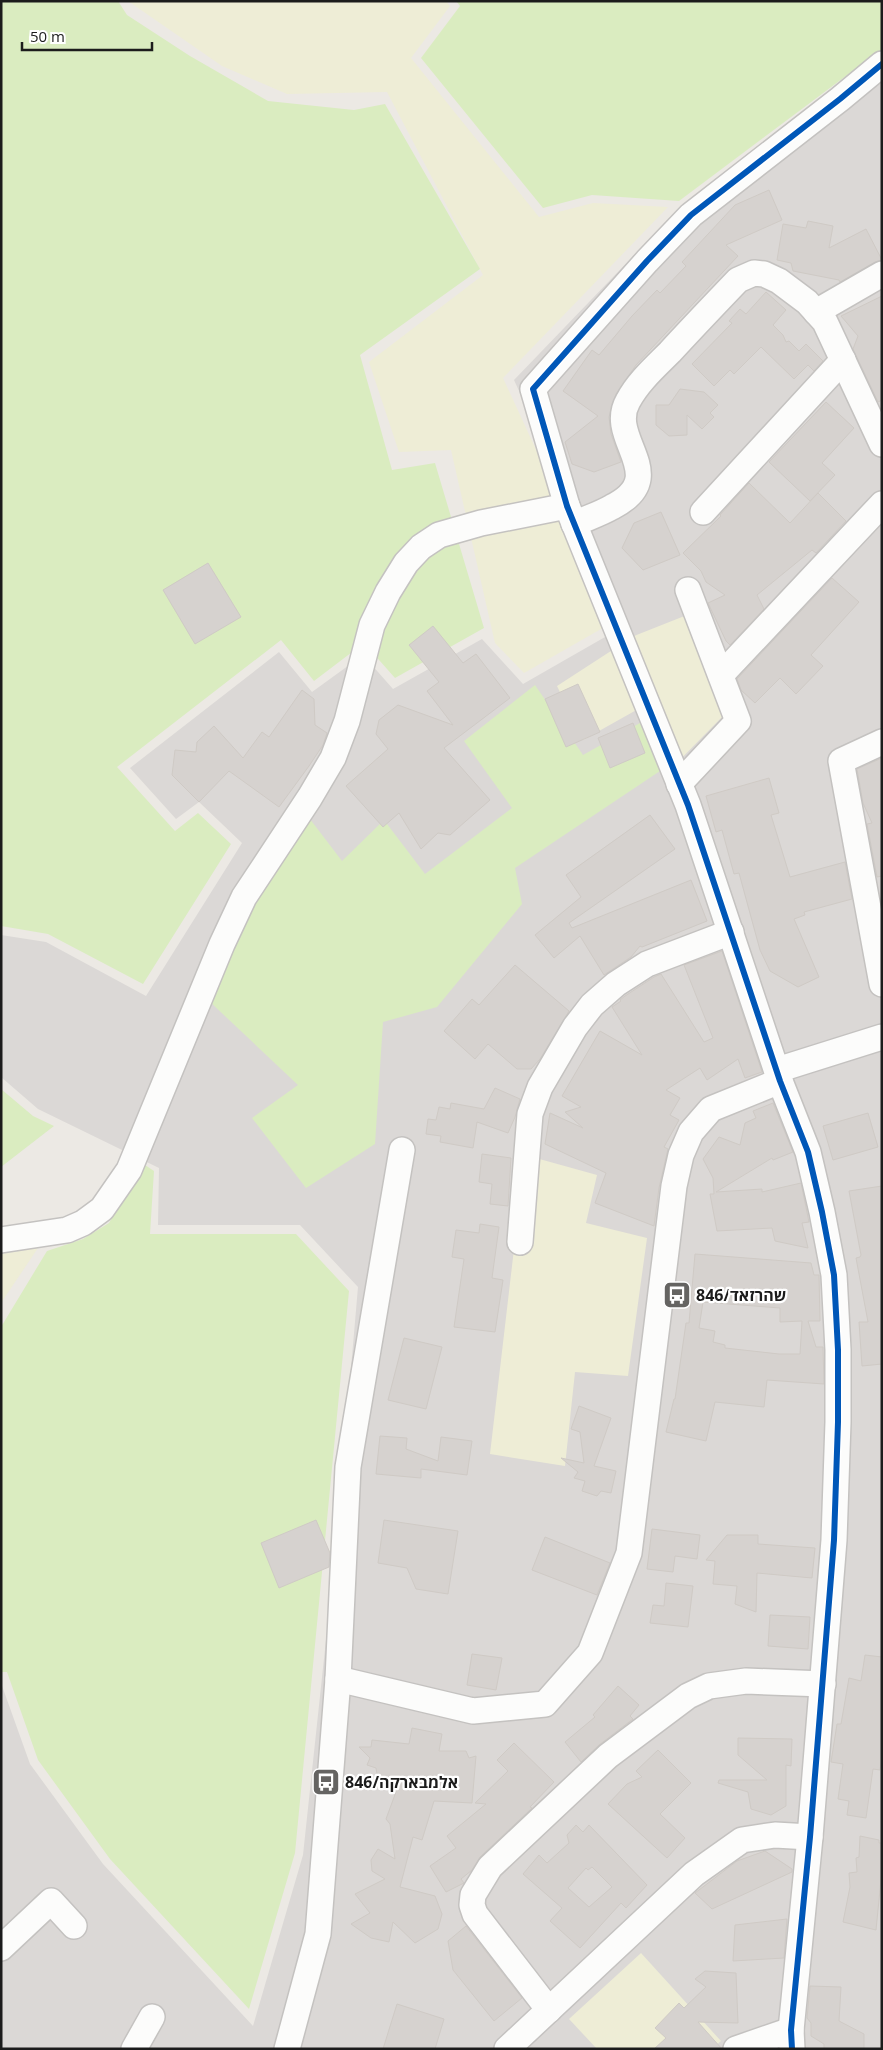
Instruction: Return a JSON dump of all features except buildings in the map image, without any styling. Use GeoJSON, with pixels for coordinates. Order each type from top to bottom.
{"type":"FeatureCollection","features":[{"type":"Feature","properties":{"kind":"street"},"geometry":{"type":"LineString","coordinates":[[736,2049],[791,2039],[810,1837],[834,1540],[838,1422],[838,1350],[834,1275],[808,1152],[778,1076],[731,932],[679,784],[570,515],[533,389],[647,261],[691,215],[882,64]]}},
{"type":"Feature","properties":{"kind":"street"},"geometry":{"type":"LineString","coordinates":[[1,1240],[54,1233],[83,1223],[102,1209],[129,1170],[222,944],[244,897],[310,797],[333,758],[347,721],[372,625],[388,592],[406,563],[421,547],[439,535],[481,523],[570,515],[614,507],[627,497],[634,489],[638,479],[638,464],[623,426],[623,414],[627,402],[640,382],[738,280],[754,273],[764,274],[779,282],[806,302],[825,322],[882,444]]}},
{"type":"Feature","properties":{"kind":"street"},"geometry":{"type":"LineString","coordinates":[[816,312],[882,274]]}},
{"type":"Feature","properties":{"kind":"street"},"geometry":{"type":"LineString","coordinates":[[703,512],[843,360]]}},
{"type":"Feature","properties":{"kind":"street"},"geometry":{"type":"LineString","coordinates":[[721,675],[882,504]]}},
{"type":"Feature","properties":{"kind":"street"},"geometry":{"type":"LineString","coordinates":[[679,784],[738,721],[688,590]]}},
{"type":"Feature","properties":{"kind":"street"},"geometry":{"type":"LineString","coordinates":[[882,742],[841,761],[882,984]]}},
{"type":"Feature","properties":{"kind":"street"},"geometry":{"type":"LineString","coordinates":[[520,1242],[530,1114],[540,1087],[575,1027],[592,1005],[616,984],[647,964],[731,932]]}},
{"type":"Feature","properties":{"kind":"street"},"geometry":{"type":"LineString","coordinates":[[338,1679],[473,1711],[545,1704],[590,1653],[629,1553],[674,1186],[681,1155],[691,1132],[712,1109],[778,1076],[882,1037]]}},
{"type":"Feature","properties":{"kind":"street"},"geometry":{"type":"LineString","coordinates":[[287,2049],[318,1934],[338,1679],[348,1468],[402,1150]]}},
{"type":"Feature","properties":{"kind":"street"},"geometry":{"type":"LineString","coordinates":[[549,2010],[475,1914],[472,1905],[473,1895],[490,1867],[608,1756],[688,1696],[709,1686],[746,1680],[823,1684]]}},
{"type":"Feature","properties":{"kind":"street"},"geometry":{"type":"LineString","coordinates":[[507,2049],[694,1874],[742,1840],[775,1835],[810,1837]]}},
{"type":"Feature","properties":{"kind":"street"},"geometry":{"type":"LineString","coordinates":[[1,1948],[51,1901],[74,1926]]}},
{"type":"Feature","properties":{"kind":"street"},"geometry":{"type":"LineString","coordinates":[[134,2049],[152,2017]]}},
{"type":"Feature","properties":{"kind":"shaded area"},"geometry":{"type":"Polygon","coordinates":[[[882,60],[882,2049],[1,2049],[1,1683],[30,1764],[103,1864],[253,2026],[303,1855],[334,1565],[358,1287],[300,1225],[158,1225],[159,1168],[38,1109],[1,1077],[1,935],[46,942],[146,996],[242,843],[199,802],[176,819],[130,768],[279,652],[312,692],[363,655],[393,689],[482,639],[523,684],[626,625],[514,380],[665,223],[882,60]]]}},
{"type":"Feature","properties":{"kind":"green space"},"geometry":{"type":"Polygon","coordinates":[[[1,1],[118,1],[127,15],[190,56],[268,101],[354,110],[385,104],[480,269],[360,355],[392,470],[435,463],[484,628],[395,678],[364,643],[314,681],[281,640],[117,767],[175,831],[198,813],[231,844],[143,984],[48,934],[1,926],[1,1]]]}},
{"type":"Feature","properties":{"kind":"green space"},"geometry":{"type":"Polygon","coordinates":[[[128,1],[446,1],[450,6],[411,58],[539,217],[593,203],[668,207],[503,378],[615,621],[524,673],[495,643],[451,450],[399,452],[369,362],[483,275],[387,92],[287,94],[222,66],[128,1]]]}},
{"type":"Feature","properties":{"kind":"green space"},"geometry":{"type":"Polygon","coordinates":[[[456,1],[882,1],[882,49],[679,201],[592,195],[543,208],[421,58],[460,6],[456,1]]]}},
{"type":"Feature","properties":{"kind":"green space"},"geometry":{"type":"Polygon","coordinates":[[[687,615],[723,716],[666,774],[640,708],[583,740],[557,686],[634,636],[687,615]]]}},
{"type":"Feature","properties":{"kind":"green space"},"geometry":{"type":"Polygon","coordinates":[[[535,685],[583,755],[640,723],[660,771],[515,868],[522,904],[437,1007],[383,1022],[375,1144],[306,1188],[252,1118],[298,1085],[208,1000],[300,806],[342,861],[384,820],[425,874],[512,808],[464,741],[535,685]]]}},
{"type":"Feature","properties":{"kind":"green space"},"geometry":{"type":"Polygon","coordinates":[[[1,1089],[33,1116],[54,1126],[1,1167],[1,1089]]]}},
{"type":"Feature","properties":{"kind":"green space"},"geometry":{"type":"Polygon","coordinates":[[[525,1155],[597,1175],[586,1223],[647,1238],[628,1376],[575,1372],[565,1466],[490,1454],[525,1155]]]}},
{"type":"Feature","properties":{"kind":"green space"},"geometry":{"type":"Polygon","coordinates":[[[142,1163],[154,1171],[150,1234],[296,1234],[349,1291],[295,1853],[249,2009],[110,1859],[38,1760],[7,1672],[1,1672],[1,1327],[47,1251],[83,1239],[109,1223],[142,1163]]]}},
{"type":"Feature","properties":{"kind":"green space"},"geometry":{"type":"Polygon","coordinates":[[[38,1248],[1,1303],[1,1254],[38,1248]]]}},
{"type":"Feature","properties":{"kind":"green space"},"geometry":{"type":"Polygon","coordinates":[[[641,1953],[721,2041],[712,2049],[597,2049],[569,2019],[641,1953]]]}},
{"type":"Feature","properties":{"kind":"cycle path"},"geometry":{"type":"LineString","coordinates":[[792,2049],[791,2030],[810,1837],[834,1540],[838,1422],[838,1350],[834,1275],[808,1152],[780,1081],[688,805],[567,506],[533,389],[647,261],[691,215],[882,64]]}},
{"type":"Feature","properties":{"kind":"place","name":"846/שהרזאד"},"geometry":{"type":"Point","coordinates":[677,1295]}},
{"type":"Feature","properties":{"kind":"place","name":"אלמבארקה/846"},"geometry":{"type":"Point","coordinates":[326,1782]}}]}
